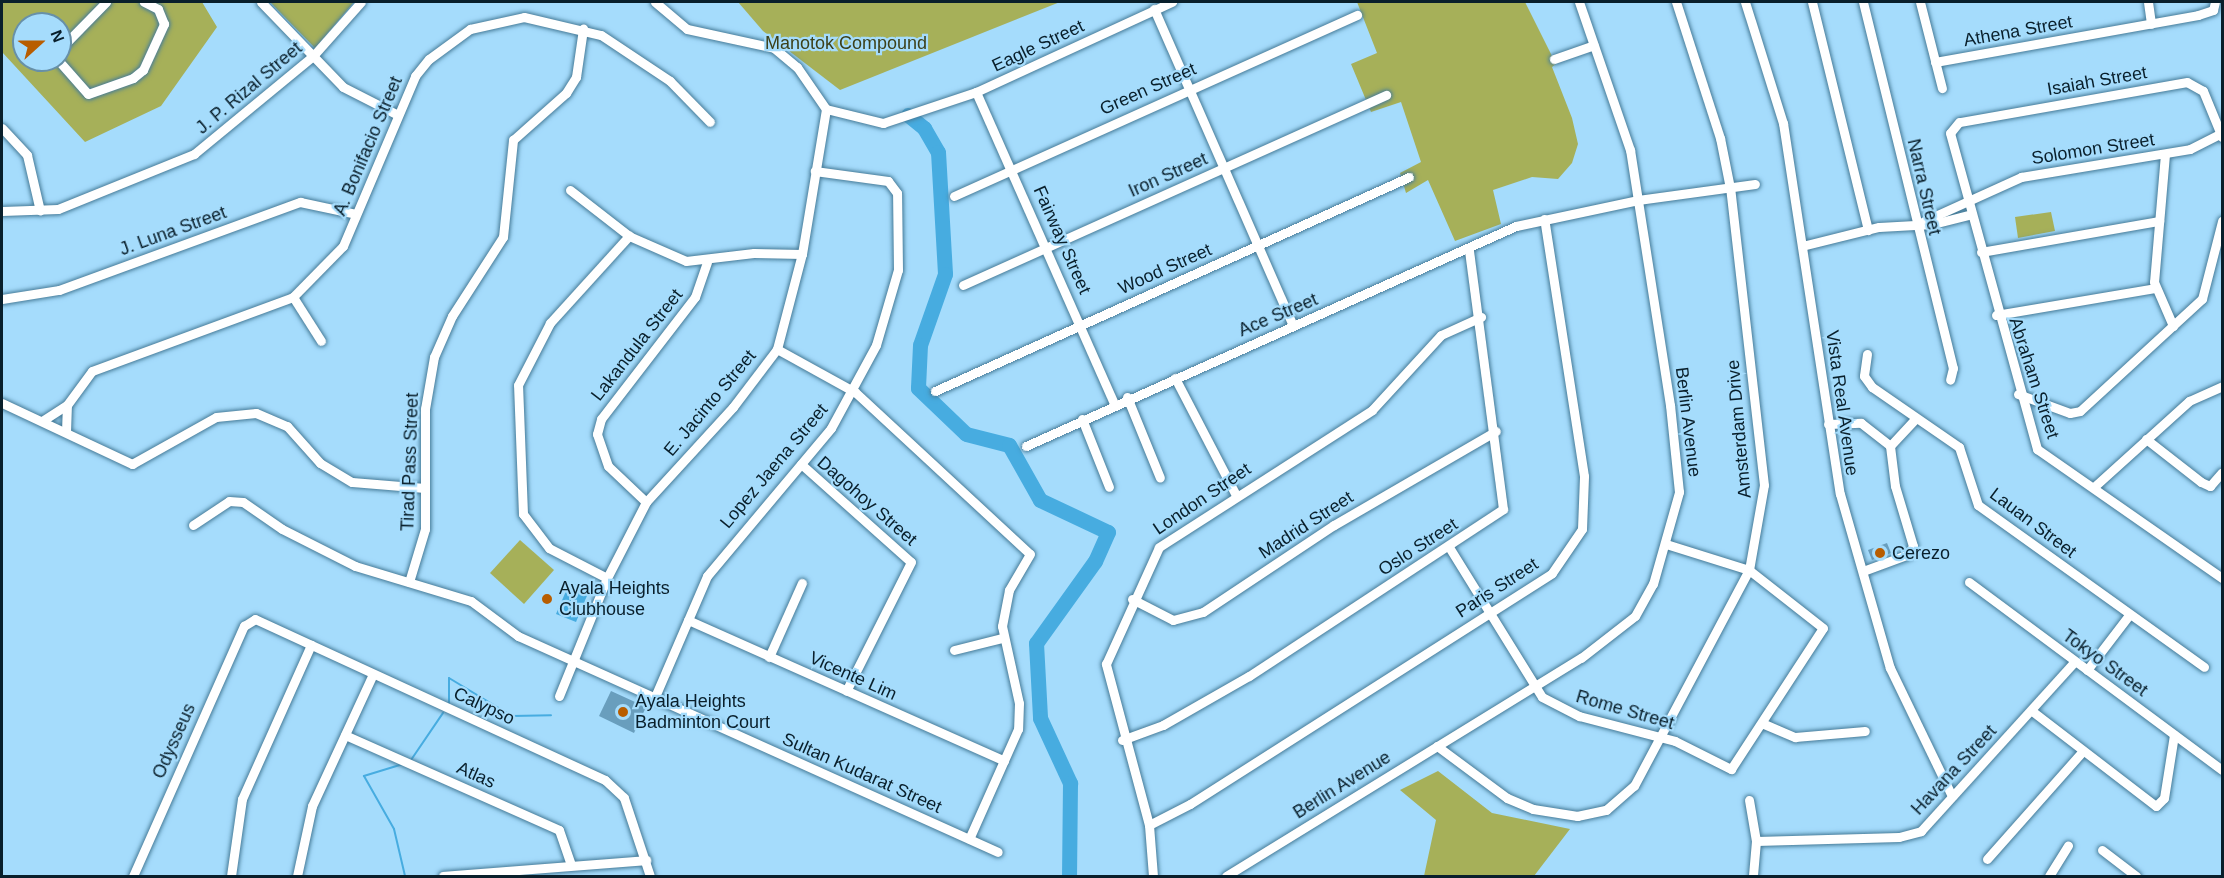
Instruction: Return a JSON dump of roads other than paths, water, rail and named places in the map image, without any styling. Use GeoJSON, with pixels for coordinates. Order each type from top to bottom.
{"type":"FeatureCollection","features":[{"type":"Feature","properties":{"kind":"street"},"geometry":{"type":"LineString","coordinates":[[72,37],[106,2]]}},
{"type":"Feature","properties":{"kind":"street"},"geometry":{"type":"LineString","coordinates":[[69,72],[88,94],[133,78],[143,70],[164,24],[158,9],[144,2]]}},
{"type":"Feature","properties":{"kind":"street"},"geometry":{"type":"LineString","coordinates":[[261,2],[343,87],[396,114]]}},
{"type":"Feature","properties":{"kind":"street","name":"J. P. Rizal Street"},"geometry":{"type":"LineString","coordinates":[[2,211],[58,209],[194,154],[314,56],[361,2]]}},
{"type":"Feature","properties":{"kind":"street"},"geometry":{"type":"LineString","coordinates":[[655,2],[687,29],[774,48],[796,67],[826,109]]}},
{"type":"Feature","properties":{"kind":"street","name":"Eagle Street"},"geometry":{"type":"LineString","coordinates":[[826,109],[883,123],[915,117],[976,92],[1172,2]]}},
{"type":"Feature","properties":{"kind":"street","name":"Berlin Avenue"},"geometry":{"type":"LineString","coordinates":[[1226,876],[1533,687],[1635,616],[1653,584],[1666,544],[1679,476],[1630,150],[1579,2]]}},
{"type":"Feature","properties":{"kind":"street","name":"Amsterdam Drive"},"geometry":{"type":"LineString","coordinates":[[1437,746],[1507,798],[1577,816],[1619,801],[1634,786],[1658,736],[1749,570],[1764,485],[1730,188],[1720,138],[1676,2]]}},
{"type":"Feature","properties":{"kind":"street","name":"Vista Real Avenue"},"geometry":{"type":"LineString","coordinates":[[1745,2],[1783,123],[1806,245],[1828,424],[1840,494],[1890,668],[1952,796]]}},
{"type":"Feature","properties":{"kind":"street"},"geometry":{"type":"LineString","coordinates":[[1812,2],[1868,230]]}},
{"type":"Feature","properties":{"kind":"street","name":"Narra Street"},"geometry":{"type":"LineString","coordinates":[[1863,2],[1919,221],[1953,368],[1950,380]]}},
{"type":"Feature","properties":{"kind":"street"},"geometry":{"type":"LineString","coordinates":[[1920,2],[1942,88]]}},
{"type":"Feature","properties":{"kind":"street"},"geometry":{"type":"LineString","coordinates":[[2148,2],[2151,24]]}},
{"type":"Feature","properties":{"kind":"street","name":"Athena Street"},"geometry":{"type":"LineString","coordinates":[[1935,62],[2151,24],[2214,6]]}},
{"type":"Feature","properties":{"kind":"street"},"geometry":{"type":"LineString","coordinates":[[1154,9],[1189,89],[1227,166],[1293,325]]}},
{"type":"Feature","properties":{"kind":"street","name":"Green Street"},"geometry":{"type":"LineString","coordinates":[[954,196],[1012,167],[1357,15]]}},
{"type":"Feature","properties":{"kind":"street","name":"A. Bonifacio Street"},"geometry":{"type":"LineString","coordinates":[[42,421],[66,405],[92,371],[293,297],[343,246],[396,114],[429,58],[470,29],[524,17],[583,29],[621,44],[670,81],[710,122]]}},
{"type":"Feature","properties":{"kind":"street","name":"Tirad Pass Street"},"geometry":{"type":"LineString","coordinates":[[409,582],[425,529],[425,409],[434,357],[452,316],[503,237],[513,140],[576,77],[583,29]]}},
{"type":"Feature","properties":{"kind":"street"},"geometry":{"type":"LineString","coordinates":[[1554,60],[1594,45]]}},
{"type":"Feature","properties":{"kind":"street","name":"Isaiah Street"},"geometry":{"type":"LineString","coordinates":[[1950,134],[1959,122],[2187,82],[2203,91],[2222,135]]}},
{"type":"Feature","properties":{"kind":"street","name":"Fairway Street"},"geometry":{"type":"LineString","coordinates":[[976,92],[1012,167],[1114,403]]}},
{"type":"Feature","properties":{"kind":"street","name":"Iron Street"},"geometry":{"type":"LineString","coordinates":[[963,285],[1386,95]]}},
{"type":"Feature","properties":{"kind":"street","name":"E. Jacinto Street"},"geometry":{"type":"LineString","coordinates":[[559,696],[575,663],[608,578],[646,502],[733,407],[777,349],[802,254],[826,109]]}},
{"type":"Feature","properties":{"kind":"street"},"geometry":{"type":"LineString","coordinates":[[2,128],[27,155],[40,211]]}},
{"type":"Feature","properties":{"kind":"street","name":"Abraham Street"},"geometry":{"type":"LineString","coordinates":[[1950,134],[1969,199],[1996,315],[2018,394],[2037,449],[2095,486],[2221,574]]}},
{"type":"Feature","properties":{"kind":"street","name":"Solomon Street"},"geometry":{"type":"LineString","coordinates":[[1919,221],[2022,177],[2165,154],[2222,135]]}},
{"type":"Feature","properties":{"kind":"street"},"geometry":{"type":"LineString","coordinates":[[2165,154],[2155,288],[2173,326]]}},
{"type":"Feature","properties":{"kind":"street","name":"Lopez Jaena Street"},"geometry":{"type":"LineString","coordinates":[[654,699],[707,576],[736,536],[801,464],[855,392],[876,345],[898,270],[897,193],[888,181],[815,171]]}},
{"type":"Feature","properties":{"kind":"street","name":"Wood Street"},"geometry":{"type":"LineString","coordinates":[[935,391],[1409,177]]}},
{"type":"Feature","properties":{"kind":"street","name":"Ace Street"},"geometry":{"type":"LineString","coordinates":[[1026,446],[1127,397],[1469,249],[1484,238],[1544,219],[1638,200],[1755,184]]}},
{"type":"Feature","properties":{"kind":"street"},"geometry":{"type":"LineString","coordinates":[[570,190],[629,236],[686,261],[707,262],[754,253],[802,254]]}},
{"type":"Feature","properties":{"kind":"street","name":"J. Luna Street"},"geometry":{"type":"LineString","coordinates":[[2,299],[59,290],[300,202],[356,214]]}},
{"type":"Feature","properties":{"kind":"street"},"geometry":{"type":"LineString","coordinates":[[1806,245],[1868,230],[1919,221],[1933,224],[1972,214]]}},
{"type":"Feature","properties":{"kind":"street","name":"Paris Street"},"geometry":{"type":"LineString","coordinates":[[1149,825],[1190,804],[1552,573],[1582,529],[1584,476],[1544,219]]}},
{"type":"Feature","properties":{"kind":"street"},"geometry":{"type":"LineString","coordinates":[[1981,252],[2159,221]]}},
{"type":"Feature","properties":{"kind":"street"},"geometry":{"type":"LineString","coordinates":[[2018,394],[2070,413],[2080,411],[2173,326],[2209,289],[2223,221]]}},
{"type":"Feature","properties":{"kind":"street"},"geometry":{"type":"LineString","coordinates":[[608,578],[549,548],[523,514],[518,385],[550,323],[629,236]]}},
{"type":"Feature","properties":{"kind":"street","name":"Oslo Street"},"geometry":{"type":"LineString","coordinates":[[1122,740],[1163,725],[1249,676],[1503,510],[1496,431],[1481,317],[1469,249]]}},
{"type":"Feature","properties":{"kind":"street","name":"Lakandula Street"},"geometry":{"type":"LineString","coordinates":[[646,502],[608,466],[597,434],[601,419],[696,297],[707,262]]}},
{"type":"Feature","properties":{"kind":"street"},"geometry":{"type":"LineString","coordinates":[[1996,315],[2155,288]]}},
{"type":"Feature","properties":{"kind":"street"},"geometry":{"type":"LineString","coordinates":[[293,297],[321,340]]}},
{"type":"Feature","properties":{"kind":"street","name":"London Street"},"geometry":{"type":"LineString","coordinates":[[1153,876],[1149,825],[1122,740],[1106,664],[1132,599],[1159,547],[1236,495],[1372,410],[1441,335],[1481,317]]}},
{"type":"Feature","properties":{"kind":"street"},"geometry":{"type":"LineString","coordinates":[[777,349],[855,392],[1027,549],[1029,560],[1003,606],[1002,638],[1019,704],[1018,729],[969,839]]}},
{"type":"Feature","properties":{"kind":"street","name":"Lauan Street"},"geometry":{"type":"LineString","coordinates":[[1867,354],[1863,367],[1867,382],[1914,420],[1959,447],[1978,505],[2204,667]]}},
{"type":"Feature","properties":{"kind":"street"},"geometry":{"type":"LineString","coordinates":[[1175,378],[1236,495]]}},
{"type":"Feature","properties":{"kind":"street"},"geometry":{"type":"LineString","coordinates":[[2095,486],[2189,401],[2223,386]]}},
{"type":"Feature","properties":{"kind":"street"},"geometry":{"type":"LineString","coordinates":[[1127,397],[1160,478]]}},
{"type":"Feature","properties":{"kind":"street"},"geometry":{"type":"LineString","coordinates":[[2,404],[132,464],[216,417],[256,413],[287,426],[320,463],[352,482],[425,488]]}},
{"type":"Feature","properties":{"kind":"street"},"geometry":{"type":"LineString","coordinates":[[66,405],[66,432]]}},
{"type":"Feature","properties":{"kind":"street"},"geometry":{"type":"LineString","coordinates":[[1082,419],[1109,487]]}},
{"type":"Feature","properties":{"kind":"street"},"geometry":{"type":"LineString","coordinates":[[1890,446],[1914,420]]}},
{"type":"Feature","properties":{"kind":"street"},"geometry":{"type":"LineString","coordinates":[[1828,424],[1861,423],[1890,446],[1913,552],[1863,571]]}},
{"type":"Feature","properties":{"kind":"street","name":"Madrid Street"},"geometry":{"type":"LineString","coordinates":[[1132,599],[1173,620],[1203,612],[1334,525],[1496,431]]}},
{"type":"Feature","properties":{"kind":"street"},"geometry":{"type":"LineString","coordinates":[[2146,439],[2200,482],[2210,486],[2223,472]]}},
{"type":"Feature","properties":{"kind":"street","name":"Dagohoy Street"},"geometry":{"type":"LineString","coordinates":[[801,464],[911,562],[846,691]]}},
{"type":"Feature","properties":{"kind":"street","name":"Sultan Kudarat Street"},"geometry":{"type":"LineString","coordinates":[[193,525],[229,501],[243,502],[282,529],[355,566],[471,601],[518,636],[998,852]]}},
{"type":"Feature","properties":{"kind":"street"},"geometry":{"type":"LineString","coordinates":[[1666,544],[1749,570],[1821,626],[1764,724],[1795,737],[1865,731]]}},
{"type":"Feature","properties":{"kind":"street","name":"Rome Street"},"geometry":{"type":"LineString","coordinates":[[1449,547],[1533,687],[1561,709],[1658,736],[1728,769],[1764,724]]}},
{"type":"Feature","properties":{"kind":"street","name":"Tokyo Street"},"geometry":{"type":"LineString","coordinates":[[1969,582],[2074,662],[2223,770]]}},
{"type":"Feature","properties":{"kind":"street"},"geometry":{"type":"LineString","coordinates":[[769,657],[802,583]]}},
{"type":"Feature","properties":{"kind":"street"},"geometry":{"type":"LineString","coordinates":[[2087,670],[2129,615]]}},
{"type":"Feature","properties":{"kind":"street","name":"Vicente Lim"},"geometry":{"type":"LineString","coordinates":[[688,620],[1004,761]]}},
{"type":"Feature","properties":{"kind":"street","name":"Calypso"},"geometry":{"type":"LineString","coordinates":[[249,621],[310,645],[605,780],[624,798],[650,876]]}},
{"type":"Feature","properties":{"kind":"street","name":"Odysseus"},"geometry":{"type":"LineString","coordinates":[[134,876],[249,621]]}},
{"type":"Feature","properties":{"kind":"street"},"geometry":{"type":"LineString","coordinates":[[954,650],[1002,638]]}},
{"type":"Feature","properties":{"kind":"street"},"geometry":{"type":"LineString","coordinates":[[231,876],[242,799],[310,645]]}},
{"type":"Feature","properties":{"kind":"street","name":"Havana Street"},"geometry":{"type":"LineString","coordinates":[[1756,841],[1911,836],[2032,711],[2074,662]]}},
{"type":"Feature","properties":{"kind":"street"},"geometry":{"type":"LineString","coordinates":[[297,876],[312,806],[373,674]]}},
{"type":"Feature","properties":{"kind":"street"},"geometry":{"type":"LineString","coordinates":[[2032,711],[2082,752],[2156,806],[2164,798],[2174,735]]}},
{"type":"Feature","properties":{"kind":"street","name":"Atlas"},"geometry":{"type":"LineString","coordinates":[[345,735],[559,830],[571,865]]}},
{"type":"Feature","properties":{"kind":"street"},"geometry":{"type":"LineString","coordinates":[[1987,859],[2082,752]]}},
{"type":"Feature","properties":{"kind":"street"},"geometry":{"type":"LineString","coordinates":[[1749,800],[1756,841],[1753,876]]}},
{"type":"Feature","properties":{"kind":"street"},"geometry":{"type":"LineString","coordinates":[[2049,876],[2068,845]]}},
{"type":"Feature","properties":{"kind":"street"},"geometry":{"type":"LineString","coordinates":[[2102,849],[2136,876]]}},
{"type":"Feature","properties":{"kind":"street"},"geometry":{"type":"LineString","coordinates":[[442,876],[646,860]]}},
{"type":"Feature","properties":{"kind":"water"},"geometry":{"type":"Polygon","coordinates":[[[570,582],[589,591],[576,622],[556,614],[570,582]]]}},
{"type":"Feature","properties":{"kind":"waterway"},"geometry":{"type":"LineString","coordinates":[[908,115],[924,128],[938,152],[945,274],[920,345],[918,388],[966,434],[1009,445],[1040,500],[1108,532],[1095,561],[1036,643],[1040,718],[1070,783],[1069,876]]}},
{"type":"Feature","properties":{"kind":"waterway"},"geometry":{"type":"LineString","coordinates":[[449,703],[449,678],[512,716],[551,715]]}},
{"type":"Feature","properties":{"kind":"waterway"},"geometry":{"type":"LineString","coordinates":[[411,760],[443,713]]}},
{"type":"Feature","properties":{"kind":"waterway"},"geometry":{"type":"LineString","coordinates":[[403,764],[364,776],[394,829],[405,876]]}},
{"type":"Feature","properties":{"kind":"place","name":"Cerezo"},"geometry":{"type":"Point","coordinates":[1880,553]}},
{"type":"Feature","properties":{"kind":"place","name":"Ayala Heights Clubhouse"},"geometry":{"type":"Point","coordinates":[547,599]}},
{"type":"Feature","properties":{"kind":"place","name":"Ayala Heights Badminton Court"},"geometry":{"type":"Point","coordinates":[623,712]}},
{"type":"Feature","properties":{"kind":"park label","name":"Manotok Compound"},"geometry":{"type":"Point","coordinates":[846,43]}}]}
